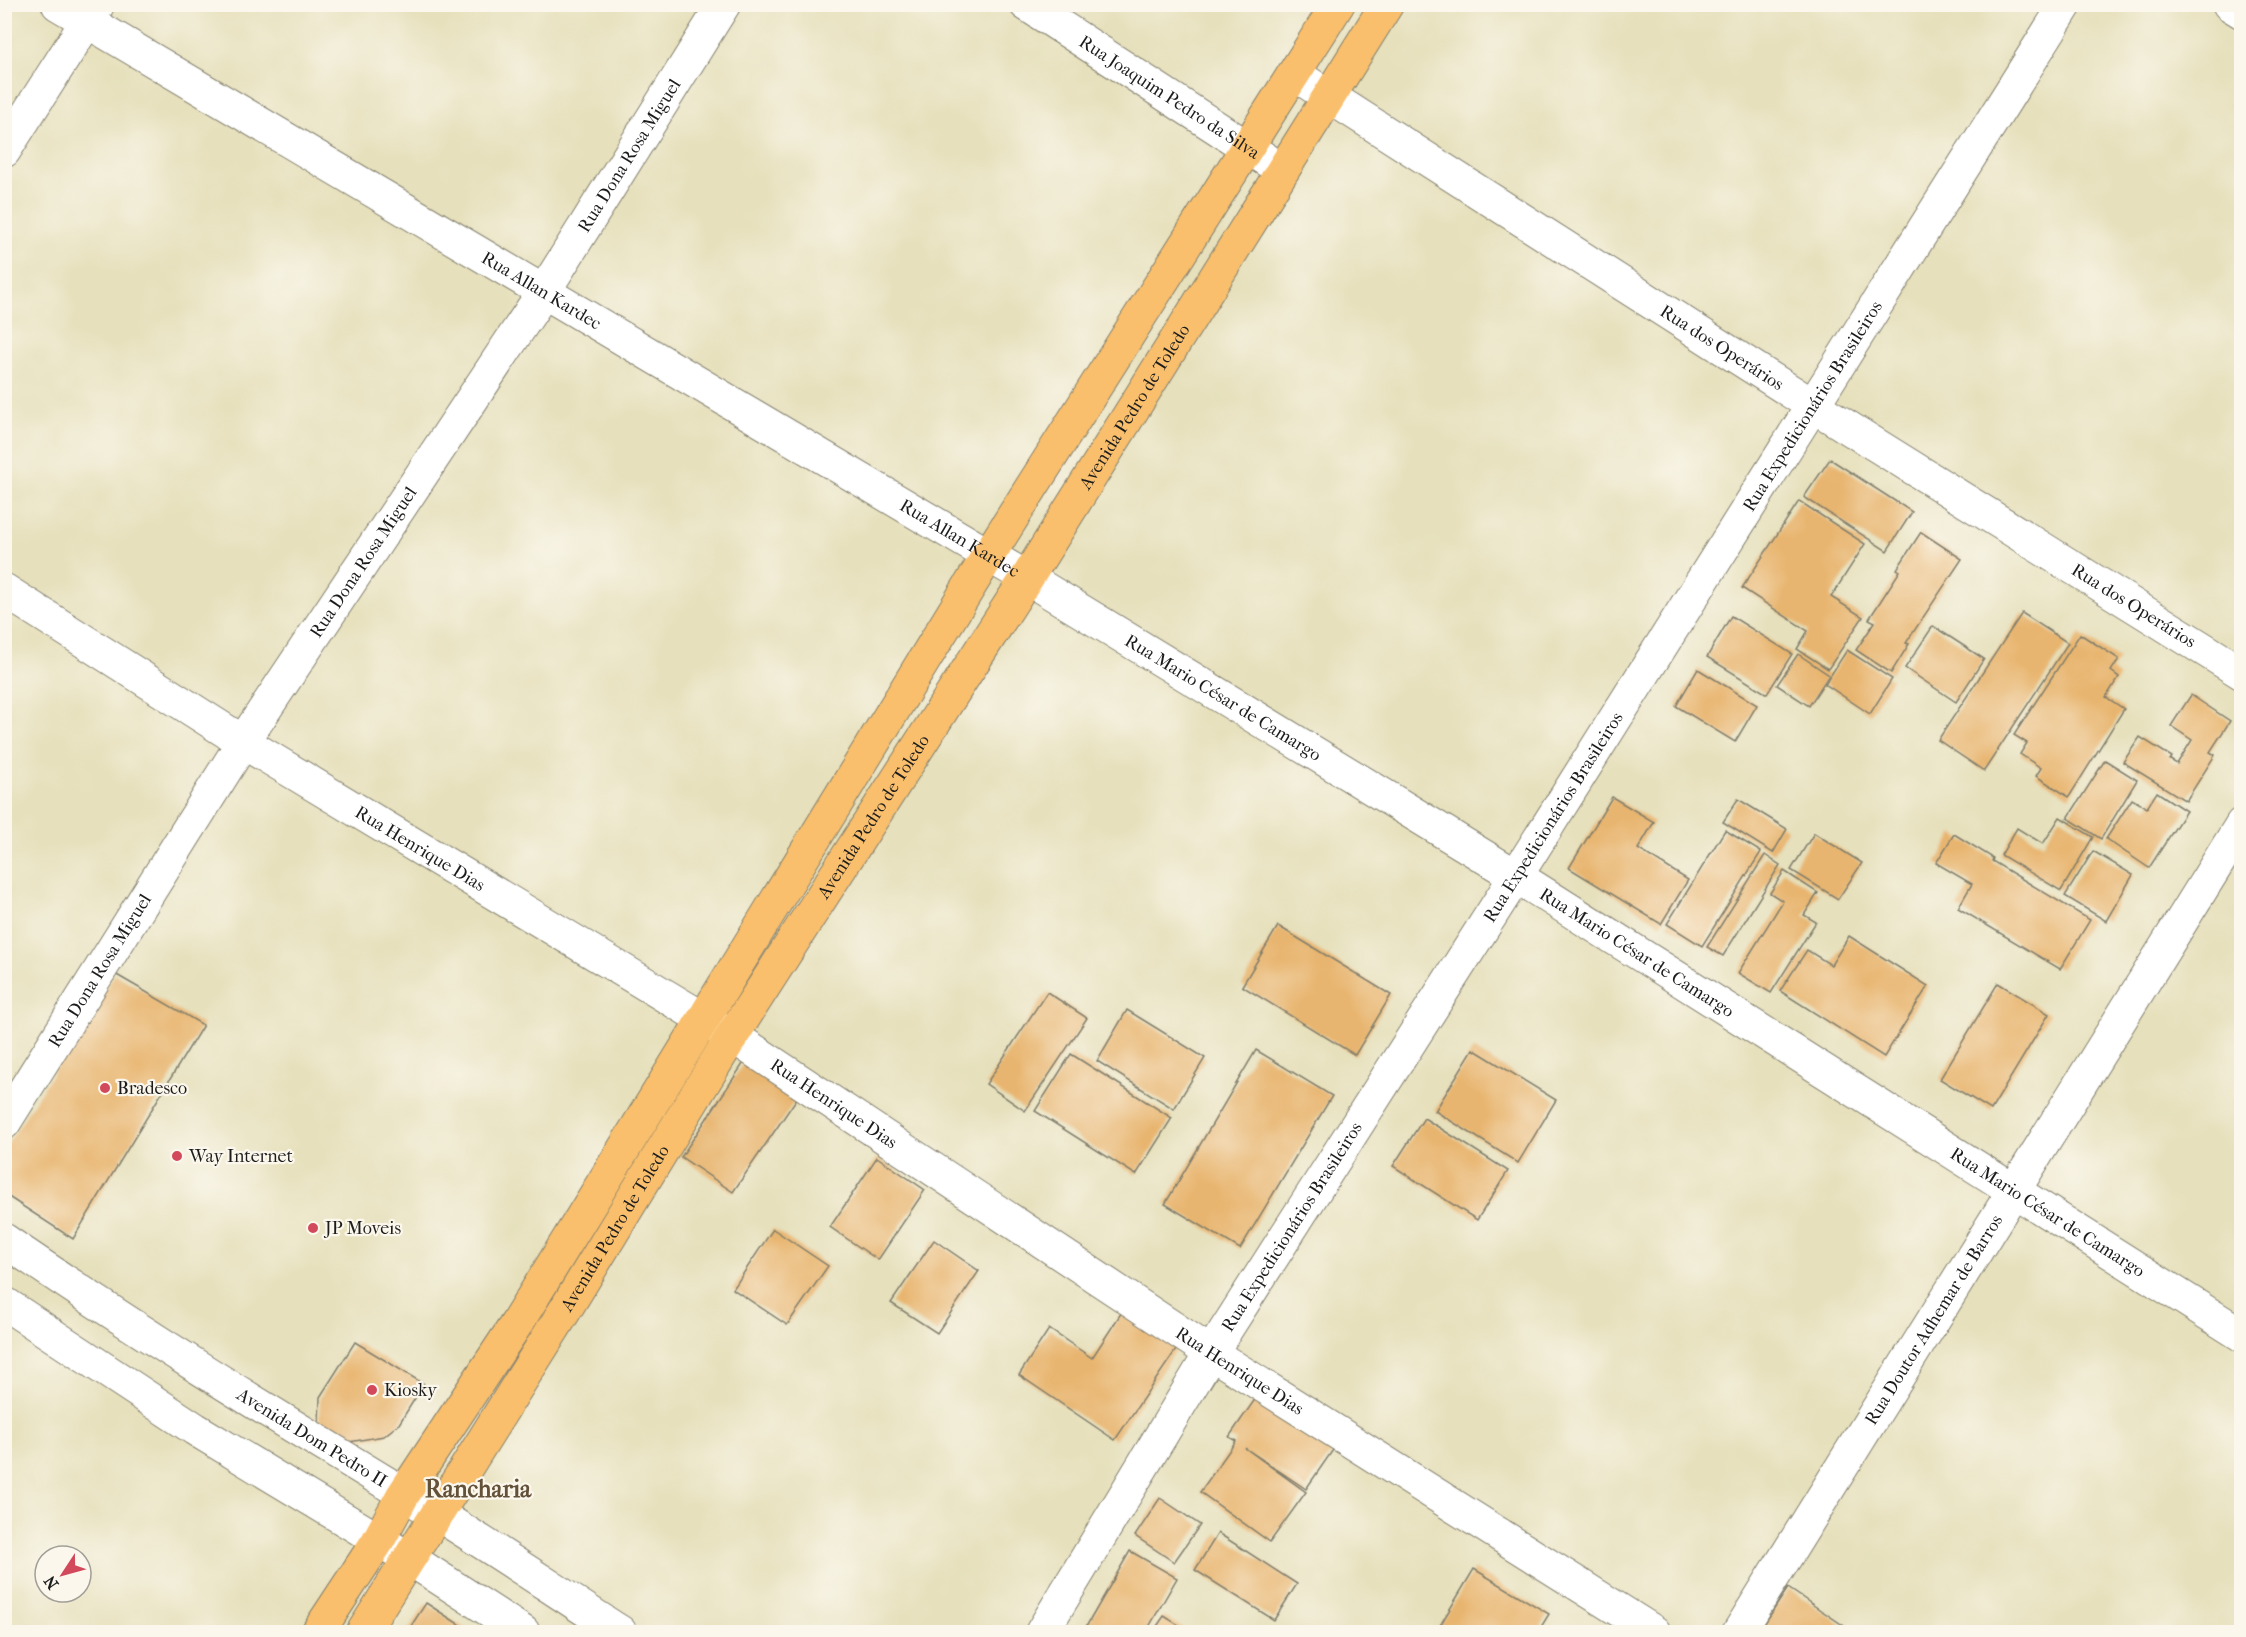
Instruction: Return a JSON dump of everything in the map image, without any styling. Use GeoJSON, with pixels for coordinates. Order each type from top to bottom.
{"type":"FeatureCollection","features":[{"type":"Feature","properties":{"kind":"main road","name":"Avenida Pedro de Toledo"},"geometry":{"type":"LineString","coordinates":[[318,1632],[378,1541],[403,1495],[517,1323],[702,1018],[988,556],[1338,4]]}},
{"type":"Feature","properties":{"kind":"main road","name":"Avenida Pedro de Toledo"},"geometry":{"type":"LineString","coordinates":[[363,1632],[562,1316],[732,1036],[1026,578],[1387,4]]}},
{"type":"Feature","properties":{"kind":"street","name":"Rua Allan Kardec"},"geometry":{"type":"LineString","coordinates":[[58,4],[92,13],[543,293],[1026,578]]}},
{"type":"Feature","properties":{"kind":"street","name":"Rua Dona Rosa Miguel"},"geometry":{"type":"LineString","coordinates":[[4,1123],[243,742],[543,293],[724,4]]}},
{"type":"Feature","properties":{"kind":"street","name":"Rua Joaquim Pedro da Silva"},"geometry":{"type":"LineString","coordinates":[[1026,4],[1282,170]]}},
{"type":"Feature","properties":{"kind":"street","name":"Rua Expedicionários Brasileiros"},"geometry":{"type":"LineString","coordinates":[[1042,1632],[1211,1353],[1516,876],[2066,4]]}},
{"type":"Feature","properties":{"kind":"street"},"geometry":{"type":"LineString","coordinates":[[2229,4],[2241,12]]}},
{"type":"Feature","properties":{"kind":"street"},"geometry":{"type":"LineString","coordinates":[[4,151],[92,13]]}},
{"type":"Feature","properties":{"kind":"street","name":"Rua dos Operários"},"geometry":{"type":"LineString","coordinates":[[1293,74],[1812,405],[2241,673]]}},
{"type":"Feature","properties":{"kind":"street","name":"Rua Mario César de Camargo"},"geometry":{"type":"LineString","coordinates":[[1026,578],[1516,876],[2241,1335]]}},
{"type":"Feature","properties":{"kind":"street","name":"Rua Henrique Dias"},"geometry":{"type":"LineString","coordinates":[[4,590],[243,742],[732,1036],[1211,1353],[1654,1632]]}},
{"type":"Feature","properties":{"kind":"street","name":"Rua Doutor Adhemar de Barros"},"geometry":{"type":"LineString","coordinates":[[1739,1632],[2241,824]]}},
{"type":"Feature","properties":{"kind":"street","name":"Avenida Dom Pedro II"},"geometry":{"type":"LineString","coordinates":[[4,1240],[100,1306],[403,1495],[436,1513],[620,1632]]}},
{"type":"Feature","properties":{"kind":"street"},"geometry":{"type":"LineString","coordinates":[[4,1303],[195,1429],[410,1559],[523,1632]]}},
{"type":"Feature","properties":{"kind":"building"},"geometry":{"type":"Polygon","coordinates":[[[1830,459],[1912,512],[1887,551],[1804,497],[1830,459]]]}},
{"type":"Feature","properties":{"kind":"building"},"geometry":{"type":"Polygon","coordinates":[[[1799,501],[1865,544],[1831,597],[1863,617],[1828,669],[1797,649],[1808,631],[1742,588],[1799,501]]]}},
{"type":"Feature","properties":{"kind":"building"},"geometry":{"type":"Polygon","coordinates":[[[1921,532],[1962,559],[1906,643],[1909,644],[1891,673],[1856,650],[1875,622],[1869,619],[1900,571],[1897,569],[1921,532]]]}},
{"type":"Feature","properties":{"kind":"building"},"geometry":{"type":"Polygon","coordinates":[[[2022,613],[2068,643],[1984,771],[1938,740],[2022,613]]]}},
{"type":"Feature","properties":{"kind":"building"},"geometry":{"type":"Polygon","coordinates":[[[1731,616],[1792,654],[1767,694],[1707,657],[1731,616]]]}},
{"type":"Feature","properties":{"kind":"building"},"geometry":{"type":"Polygon","coordinates":[[[1933,626],[1984,659],[1956,702],[1905,668],[1933,626]]]}},
{"type":"Feature","properties":{"kind":"building"},"geometry":{"type":"Polygon","coordinates":[[[2080,634],[2119,659],[2111,671],[2119,677],[2106,697],[2124,709],[2069,797],[2036,776],[2041,768],[2020,754],[2027,743],[2014,735],[2080,634]]]}},
{"type":"Feature","properties":{"kind":"building"},"geometry":{"type":"Polygon","coordinates":[[[1847,650],[1892,679],[1870,714],[1825,684],[1847,650]]]}},
{"type":"Feature","properties":{"kind":"building"},"geometry":{"type":"Polygon","coordinates":[[[1798,654],[1829,675],[1809,706],[1777,685],[1798,654]]]}},
{"type":"Feature","properties":{"kind":"building"},"geometry":{"type":"Polygon","coordinates":[[[1698,669],[1757,705],[1735,742],[1676,706],[1698,669]]]}},
{"type":"Feature","properties":{"kind":"building"},"geometry":{"type":"Polygon","coordinates":[[[2191,695],[2230,721],[2210,752],[2215,755],[2186,801],[2123,762],[2140,737],[2172,757],[2170,760],[2177,764],[2192,740],[2171,726],[2191,695]]]}},
{"type":"Feature","properties":{"kind":"building"},"geometry":{"type":"Polygon","coordinates":[[[2105,760],[2137,780],[2101,839],[2068,818],[2105,760]]]}},
{"type":"Feature","properties":{"kind":"building"},"geometry":{"type":"Polygon","coordinates":[[[2157,792],[2186,811],[2149,868],[2106,839],[2132,799],[2147,808],[2157,792]]]}},
{"type":"Feature","properties":{"kind":"building"},"geometry":{"type":"Polygon","coordinates":[[[1612,797],[1654,822],[1638,849],[1688,880],[1661,924],[1569,868],[1612,797]]]}},
{"type":"Feature","properties":{"kind":"building"},"geometry":{"type":"Polygon","coordinates":[[[1738,799],[1787,829],[1773,853],[1723,822],[1738,799]]]}},
{"type":"Feature","properties":{"kind":"building"},"geometry":{"type":"Polygon","coordinates":[[[2060,817],[2093,837],[2061,891],[2001,855],[2017,828],[2043,844],[2060,817]]]}},
{"type":"Feature","properties":{"kind":"building"},"geometry":{"type":"Polygon","coordinates":[[[1725,830],[1761,852],[1702,946],[1667,924],[1725,830]]]}},
{"type":"Feature","properties":{"kind":"building"},"geometry":{"type":"Polygon","coordinates":[[[1814,833],[1862,863],[1838,899],[1791,870],[1814,833]]]}},
{"type":"Feature","properties":{"kind":"building"},"geometry":{"type":"Polygon","coordinates":[[[1954,834],[1993,858],[1992,861],[2090,920],[2060,969],[1958,908],[1972,884],[1936,863],[1954,834]]]}},
{"type":"Feature","properties":{"kind":"building"},"geometry":{"type":"Polygon","coordinates":[[[2093,851],[2133,875],[2106,921],[2065,896],[2093,851]]]}},
{"type":"Feature","properties":{"kind":"building"},"geometry":{"type":"Polygon","coordinates":[[[1765,855],[1780,865],[1723,956],[1707,947],[1765,855]]]}},
{"type":"Feature","properties":{"kind":"building"},"geometry":{"type":"Polygon","coordinates":[[[1784,871],[1818,893],[1804,915],[1816,922],[1771,993],[1738,973],[1783,901],[1770,893],[1784,871]]]}},
{"type":"Feature","properties":{"kind":"building"},"geometry":{"type":"Polygon","coordinates":[[[1278,926],[1391,995],[1355,1055],[1242,986],[1278,926]]]}},
{"type":"Feature","properties":{"kind":"building"},"geometry":{"type":"Polygon","coordinates":[[[1849,936],[1928,986],[1884,1057],[1780,991],[1807,950],[1831,965],[1849,936]]]}},
{"type":"Feature","properties":{"kind":"building","name":"Bradesco"},"geometry":{"type":"Polygon","coordinates":[[[115,974],[203,1025],[73,1239],[4,1194],[4,1150],[115,974]]]}},
{"type":"Feature","properties":{"kind":"building"},"geometry":{"type":"Polygon","coordinates":[[[1998,983],[2049,1014],[1991,1110],[1940,1079],[1998,983]]]}},
{"type":"Feature","properties":{"kind":"building"},"geometry":{"type":"Polygon","coordinates":[[[1047,992],[1087,1018],[1025,1111],[986,1084],[1047,992]]]}},
{"type":"Feature","properties":{"kind":"building"},"geometry":{"type":"Polygon","coordinates":[[[1127,1010],[1205,1058],[1174,1109],[1097,1061],[1127,1010]]]}},
{"type":"Feature","properties":{"kind":"building"},"geometry":{"type":"Polygon","coordinates":[[[1473,1049],[1556,1100],[1518,1163],[1435,1111],[1473,1049]]]}},
{"type":"Feature","properties":{"kind":"building"},"geometry":{"type":"Polygon","coordinates":[[[1256,1050],[1332,1096],[1240,1249],[1165,1204],[1256,1050]]]}},
{"type":"Feature","properties":{"kind":"building"},"geometry":{"type":"Polygon","coordinates":[[[1071,1054],[1172,1118],[1136,1175],[1035,1111],[1071,1054]]]}},
{"type":"Feature","properties":{"kind":"building"},"geometry":{"type":"Polygon","coordinates":[[[749,1055],[802,1091],[733,1192],[681,1157],[749,1055]]]}},
{"type":"Feature","properties":{"kind":"building"},"geometry":{"type":"Polygon","coordinates":[[[1424,1118],[1508,1171],[1477,1220],[1393,1166],[1424,1118]]]}},
{"type":"Feature","properties":{"kind":"building"},"geometry":{"type":"Polygon","coordinates":[[[877,1157],[925,1190],[878,1260],[830,1227],[877,1157]]]}},
{"type":"Feature","properties":{"kind":"building"},"geometry":{"type":"Polygon","coordinates":[[[773,1229],[828,1266],[787,1325],[733,1289],[773,1229]]]}},
{"type":"Feature","properties":{"kind":"building"},"geometry":{"type":"Polygon","coordinates":[[[934,1240],[979,1271],[937,1333],[891,1303],[934,1240]]]}},
{"type":"Feature","properties":{"kind":"building"},"geometry":{"type":"Polygon","coordinates":[[[1129,1301],[1184,1338],[1115,1440],[1019,1375],[1049,1329],[1092,1358],[1129,1301]]]}},
{"type":"Feature","properties":{"kind":"building","name":"Kiosky"},"geometry":{"type":"Polygon","coordinates":[[[355,1342],[424,1384],[399,1424],[384,1436],[349,1442],[319,1423],[320,1397],[355,1342]]]}},
{"type":"Feature","properties":{"kind":"building"},"geometry":{"type":"Polygon","coordinates":[[[1258,1395],[1335,1447],[1306,1489],[1245,1448],[1306,1492],[1270,1542],[1200,1492],[1236,1441],[1229,1437],[1258,1395]]]}},
{"type":"Feature","properties":{"kind":"building"},"geometry":{"type":"Polygon","coordinates":[[[1160,1498],[1200,1525],[1174,1562],[1135,1536],[1160,1498]]]}},
{"type":"Feature","properties":{"kind":"building"},"geometry":{"type":"Polygon","coordinates":[[[1218,1533],[1297,1584],[1274,1620],[1195,1570],[1218,1533]]]}},
{"type":"Feature","properties":{"kind":"building"},"geometry":{"type":"Polygon","coordinates":[[[1130,1551],[1177,1578],[1146,1632],[1083,1632],[1130,1551]]]}},
{"type":"Feature","properties":{"kind":"building"},"geometry":{"type":"Polygon","coordinates":[[[1474,1569],[1549,1614],[1538,1632],[1436,1632],[1474,1569]]]}},
{"type":"Feature","properties":{"kind":"building"},"geometry":{"type":"Polygon","coordinates":[[[1788,1588],[1853,1632],[1759,1632],[1788,1588]]]}},
{"type":"Feature","properties":{"kind":"building"},"geometry":{"type":"Polygon","coordinates":[[[426,1603],[471,1632],[407,1632],[426,1603]]]}},
{"type":"Feature","properties":{"kind":"building"},"geometry":{"type":"Polygon","coordinates":[[[1164,1616],[1190,1632],[1153,1632],[1164,1616]]]}},
{"type":"Feature","properties":{"kind":"place","name":"Bradesco"},"geometry":{"type":"Point","coordinates":[105,1088]}},
{"type":"Feature","properties":{"kind":"place","name":"Way Internet"},"geometry":{"type":"Point","coordinates":[177,1156]}},
{"type":"Feature","properties":{"kind":"place","name":"JP Moveis"},"geometry":{"type":"Point","coordinates":[313,1228]}},
{"type":"Feature","properties":{"kind":"place","name":"Kiosky"},"geometry":{"type":"Point","coordinates":[372,1390]}},
{"type":"Feature","properties":{"kind":"district","name":"Rancharia"},"geometry":{"type":"Point","coordinates":[478,1489]}}]}
